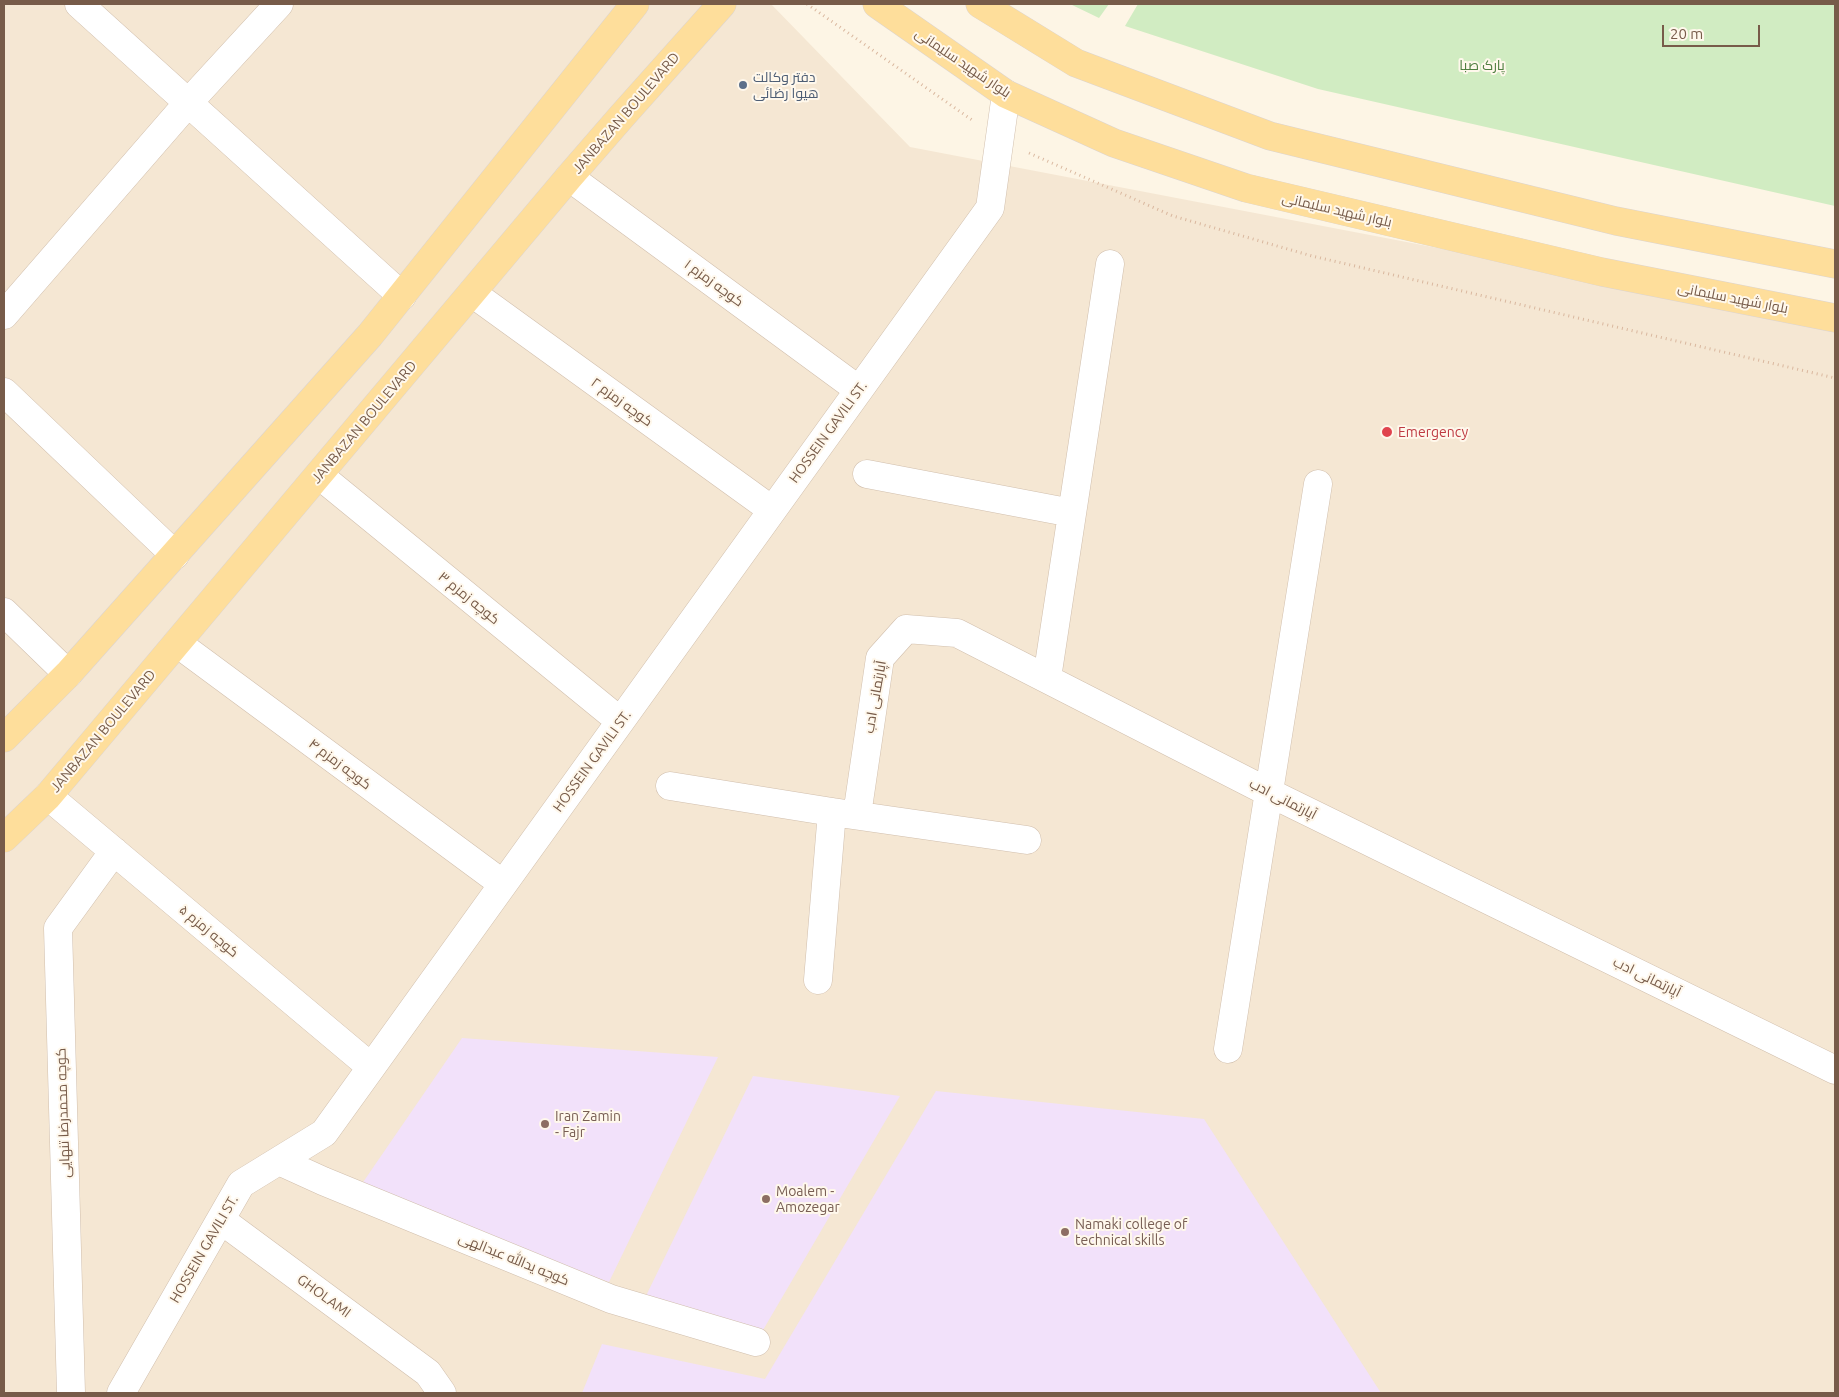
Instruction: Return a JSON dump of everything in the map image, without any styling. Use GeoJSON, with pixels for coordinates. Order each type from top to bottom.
{"type":"FeatureCollection","features":[{"type":"Feature","properties":{"kind":"main road"},"geometry":{"type":"LineString","coordinates":[[4,738],[68,674],[370,335],[635,4]]}},
{"type":"Feature","properties":{"kind":"main road","name":"JANBAZAN BOULEVARD"},"geometry":{"type":"LineString","coordinates":[[4,838],[48,796],[570,177],[722,4]]}},
{"type":"Feature","properties":{"kind":"main road","name":"بلوار شهید سلیمانی"},"geometry":{"type":"LineString","coordinates":[[877,4],[1006,94],[1114,143],[1246,188],[1602,272],[1835,318]]}},
{"type":"Feature","properties":{"kind":"main road"},"geometry":{"type":"LineString","coordinates":[[989,7],[1076,63],[1270,136],[1616,221],[1835,264]]}},
{"type":"Feature","properties":{"kind":"street"},"geometry":{"type":"LineString","coordinates":[[79,4],[402,296]]}},
{"type":"Feature","properties":{"kind":"street"},"geometry":{"type":"LineString","coordinates":[[4,315],[188,102],[279,4]]}},
{"type":"Feature","properties":{"kind":"street","name":"HOSSEIN GAVILI ST."},"geometry":{"type":"LineString","coordinates":[[121,1393],[241,1184],[324,1133],[990,208],[1006,94]]}},
{"type":"Feature","properties":{"kind":"street","name":"کوچه زمزم ۱"},"geometry":{"type":"LineString","coordinates":[[570,177],[858,390]]}},
{"type":"Feature","properties":{"kind":"street"},"geometry":{"type":"LineString","coordinates":[[1047,678],[1110,264]]}},
{"type":"Feature","properties":{"kind":"street","name":"کوچه زمزم ۲"},"geometry":{"type":"LineString","coordinates":[[472,293],[772,510]]}},
{"type":"Feature","properties":{"kind":"street"},"geometry":{"type":"LineString","coordinates":[[4,392],[175,555]]}},
{"type":"Feature","properties":{"kind":"street"},"geometry":{"type":"LineString","coordinates":[[867,474],[1072,513]]}},
{"type":"Feature","properties":{"kind":"street","name":"کوچه زمزم ۳"},"geometry":{"type":"LineString","coordinates":[[319,475],[620,721]]}},
{"type":"Feature","properties":{"kind":"street"},"geometry":{"type":"LineString","coordinates":[[1228,1050],[1318,484]]}},
{"type":"Feature","properties":{"kind":"street"},"geometry":{"type":"LineString","coordinates":[[4,612],[68,674]]}},
{"type":"Feature","properties":{"kind":"street","name":"آپارتمانی ادب"},"geometry":{"type":"LineString","coordinates":[[844,813],[880,658],[906,629],[956,633],[1270,793],[1835,1070]]}},
{"type":"Feature","properties":{"kind":"street","name":"کوچه زمزم ۴"},"geometry":{"type":"LineString","coordinates":[[177,643],[503,884]]}},
{"type":"Feature","properties":{"kind":"street"},"geometry":{"type":"LineString","coordinates":[[670,786],[1027,840]]}},
{"type":"Feature","properties":{"kind":"street","name":"کوچه زمزم ۵"},"geometry":{"type":"LineString","coordinates":[[48,796],[371,1067]]}},
{"type":"Feature","properties":{"kind":"street"},"geometry":{"type":"LineString","coordinates":[[818,980],[844,813]]}},
{"type":"Feature","properties":{"kind":"street","name":"کوچه محمدرضا تنهایی"},"geometry":{"type":"LineString","coordinates":[[72,1393],[58,928],[114,851]]}},
{"type":"Feature","properties":{"kind":"street","name":"کوچه یدالله عبدالهی"},"geometry":{"type":"LineString","coordinates":[[279,1160],[323,1181],[611,1299],[756,1342]]}},
{"type":"Feature","properties":{"kind":"street","name":"GHOLAMI"},"geometry":{"type":"LineString","coordinates":[[221,1220],[435,1383]]}},
{"type":"Feature","properties":{"kind":"shaded area"},"geometry":{"type":"Polygon","coordinates":[[[4,4],[771,4],[910,147],[1835,324],[1835,1393],[4,1393],[4,4]]]}},
{"type":"Feature","properties":{"kind":"shaded area","name":"Iran Zamin - Fajr"},"geometry":{"type":"Polygon","coordinates":[[[462,1038],[718,1057],[609,1282],[357,1191],[462,1038]]]}},
{"type":"Feature","properties":{"kind":"shaded area","name":"Moalem - Amozegar"},"geometry":{"type":"Polygon","coordinates":[[[753,1076],[900,1096],[756,1342],[643,1302],[753,1076]]]}},
{"type":"Feature","properties":{"kind":"shaded area","name":"Namaki college of technical skills"},"geometry":{"type":"Polygon","coordinates":[[[936,1091],[1204,1119],[1381,1393],[582,1393],[602,1344],[765,1379],[936,1091]]]}},
{"type":"Feature","properties":{"kind":"green space"},"geometry":{"type":"Polygon","coordinates":[[[1070,4],[1109,4],[1099,18],[1070,4]]]}},
{"type":"Feature","properties":{"kind":"green space","name":"پارک صبا"},"geometry":{"type":"Polygon","coordinates":[[[1138,4],[1835,4],[1835,206],[1318,89],[1125,26],[1138,4]]]}},
{"type":"Feature","properties":{"kind":"place","name":"دفتر وکالت هیوا رضائی"},"geometry":{"type":"Point","coordinates":[743,85]}},
{"type":"Feature","properties":{"kind":"place","name":"Emergency"},"geometry":{"type":"Point","coordinates":[1387,432]}},
{"type":"Feature","properties":{"kind":"place","name":"Iran Zamin - Fajr"},"geometry":{"type":"Point","coordinates":[545,1124]}},
{"type":"Feature","properties":{"kind":"place","name":"Moalem - Amozegar"},"geometry":{"type":"Point","coordinates":[766,1199]}},
{"type":"Feature","properties":{"kind":"place","name":"Namaki college of technical skills"},"geometry":{"type":"Point","coordinates":[1065,1232]}}]}
